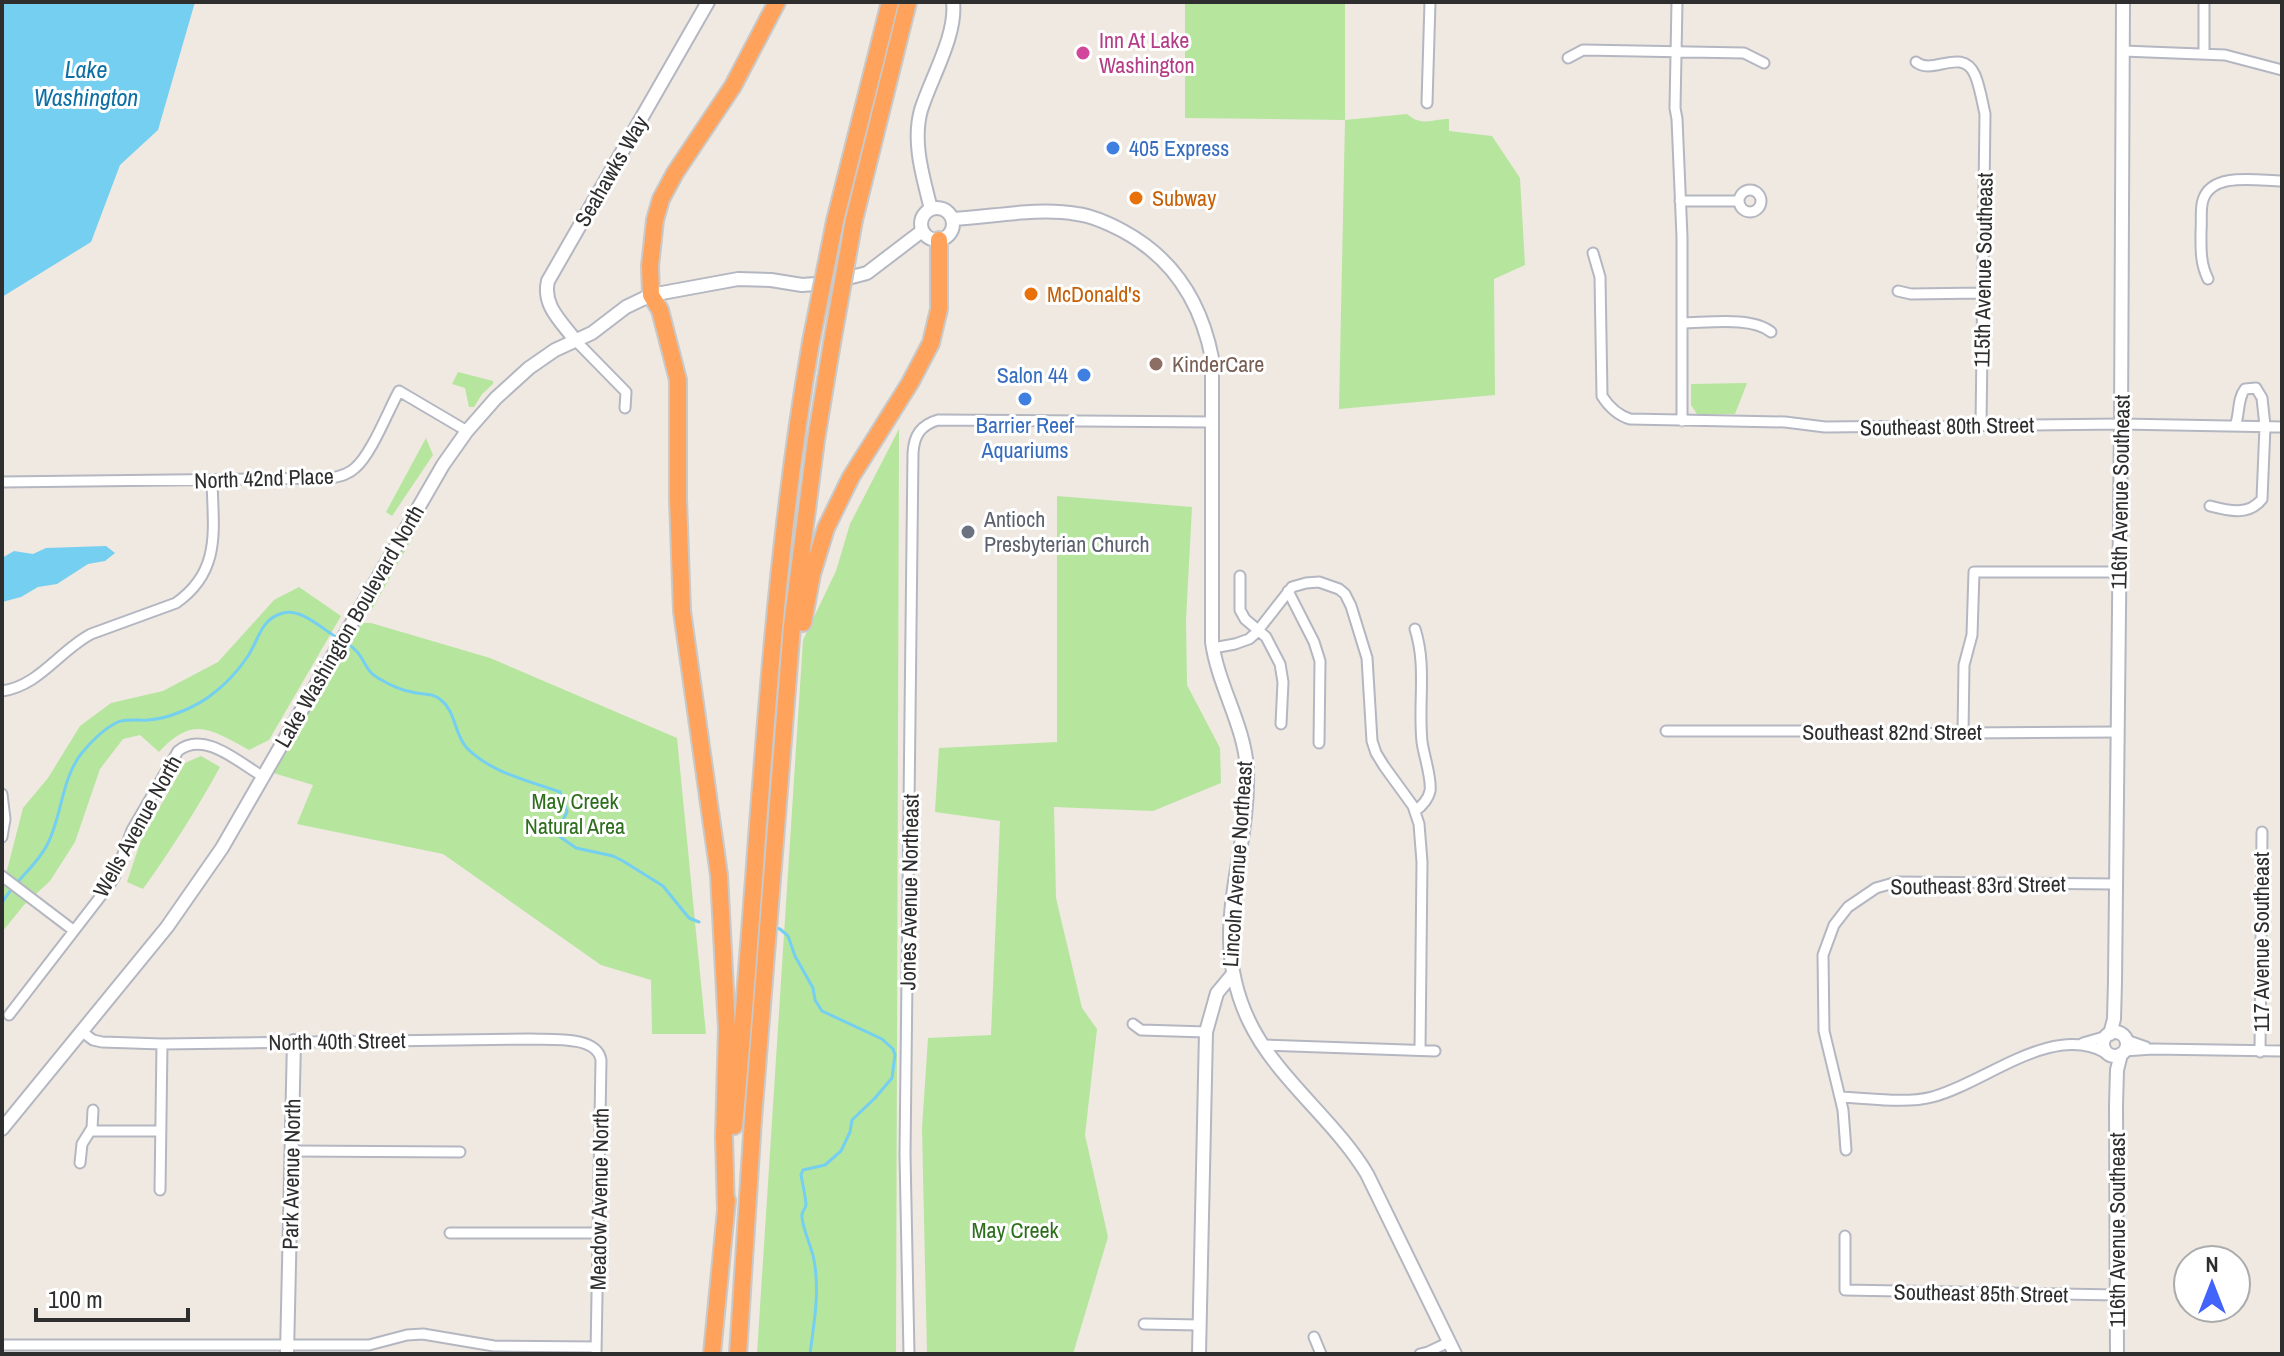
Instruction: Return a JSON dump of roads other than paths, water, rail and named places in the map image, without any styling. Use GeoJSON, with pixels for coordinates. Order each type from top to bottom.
{"type":"FeatureCollection","features":[{"type":"Feature","properties":{"kind":"highway"},"geometry":{"type":"LineString","coordinates":[[726,1211],[724,1137],[727,1029],[719,875],[682,611],[678,380],[660,310],[651,295],[650,266],[655,220],[661,199],[733,86],[777,2]]}},
{"type":"Feature","properties":{"kind":"highway"},"geometry":{"type":"LineString","coordinates":[[712,1354],[748,981],[776,596],[796,436],[835,221],[890,2]]}},
{"type":"Feature","properties":{"kind":"highway"},"geometry":{"type":"LineString","coordinates":[[738,1354],[779,778],[797,582],[816,440],[854,220],[908,2]]}},
{"type":"Feature","properties":{"kind":"highway"},"geometry":{"type":"LineString","coordinates":[[779,778],[812,574],[826,528],[840,498],[931,343],[939,309],[939,240]]}},
{"type":"Feature","properties":{"kind":"street","name":"Seahawks Way"},"geometry":{"type":"LineString","coordinates":[[575,340],[551,309],[547,297],[548,281],[708,2]]}},
{"type":"Feature","properties":{"kind":"street"},"geometry":{"type":"LineString","coordinates":[[931,209],[921,175],[918,130],[921,111],[934,81],[954,7],[963,2]]}},
{"type":"Feature","properties":{"kind":"street"},"geometry":{"type":"LineString","coordinates":[[1427,103],[1430,2]]}},
{"type":"Feature","properties":{"kind":"street"},"geometry":{"type":"LineString","coordinates":[[1677,2],[1675,108],[1680,201],[1682,421]]}},
{"type":"Feature","properties":{"kind":"street","name":"116th Avenue Southeast"},"geometry":{"type":"LineString","coordinates":[[2117,1354],[2117,1070],[2114,1019],[2123,2]]}},
{"type":"Feature","properties":{"kind":"street"},"geometry":{"type":"LineString","coordinates":[[2204,2],[2204,52]]}},
{"type":"Feature","properties":{"kind":"street"},"geometry":{"type":"LineString","coordinates":[[1568,58],[1583,50],[1744,53],[1764,63]]}},
{"type":"Feature","properties":{"kind":"street"},"geometry":{"type":"LineString","coordinates":[[2123,51],[2204,52],[2282,70]]}},
{"type":"Feature","properties":{"kind":"street","name":"115th Avenue Southeast"},"geometry":{"type":"LineString","coordinates":[[1916,62],[1926,67],[1957,61],[1968,65],[1976,77],[1985,114],[1981,425]]}},
{"type":"Feature","properties":{"kind":"street"},"geometry":{"type":"LineString","coordinates":[[2208,279],[2201,260],[2201,246],[2202,204],[2208,190],[2221,182],[2282,181]]}},
{"type":"Feature","properties":{"kind":"street"},"geometry":{"type":"LineString","coordinates":[[1680,201],[1739,201]]}},
{"type":"Feature","properties":{"kind":"street"},"geometry":{"type":"LineString","coordinates":[[942,208],[953,219],[952,231],[939,240],[929,238],[922,231],[923,215],[931,209],[942,208]]}},
{"type":"Feature","properties":{"kind":"street","name":"Lincoln Avenue Northeast"},"geometry":{"type":"LineString","coordinates":[[953,219],[1075,213],[1109,224],[1157,253],[1186,287],[1203,323],[1212,358],[1213,648],[1216,666],[1243,744],[1247,770],[1229,927],[1232,975],[1217,993],[1206,1032],[1199,1354]]}},
{"type":"Feature","properties":{"kind":"street","name":"Lake Washington Boulevard North"},"geometry":{"type":"LineString","coordinates":[[2,1129],[167,927],[222,848],[443,465],[496,398],[529,368],[555,350],[592,333],[626,307],[651,295],[738,279],[802,285],[829,283],[867,273],[922,231]]}},
{"type":"Feature","properties":{"kind":"street","name":"Southeast 80th Street"},"geometry":{"type":"LineString","coordinates":[[1593,253],[1600,277],[1600,388],[1602,396],[1614,411],[1630,419],[1785,422],[1825,427],[2121,424],[2282,427]]}},
{"type":"Feature","properties":{"kind":"street"},"geometry":{"type":"LineString","coordinates":[[1898,291],[1911,294],[1982,293]]}},
{"type":"Feature","properties":{"kind":"street"},"geometry":{"type":"LineString","coordinates":[[1682,323],[1756,324],[1771,332]]}},
{"type":"Feature","properties":{"kind":"street"},"geometry":{"type":"LineString","coordinates":[[575,340],[626,392],[625,408]]}},
{"type":"Feature","properties":{"kind":"street"},"geometry":{"type":"LineString","coordinates":[[2210,506],[2240,511],[2257,506],[2262,499],[2265,426],[2262,398],[2256,388],[2250,387],[2241,392],[2235,426]]}},
{"type":"Feature","properties":{"kind":"street","name":"North 42nd Place"},"geometry":{"type":"LineString","coordinates":[[2,482],[322,480],[344,475],[356,468],[365,457],[399,391],[467,431]]}},
{"type":"Feature","properties":{"kind":"street","name":"Jones Avenue Northeast"},"geometry":{"type":"LineString","coordinates":[[909,1354],[905,1154],[915,437],[923,426],[938,420],[1212,422]]}},
{"type":"Feature","properties":{"kind":"street"},"geometry":{"type":"LineString","coordinates":[[2,691],[26,685],[91,634],[176,603],[188,595],[211,558],[212,480]]}},
{"type":"Feature","properties":{"kind":"street"},"geometry":{"type":"LineString","coordinates":[[1963,733],[1964,665],[1973,626],[1974,572],[2120,572]]}},
{"type":"Feature","properties":{"kind":"street"},"geometry":{"type":"LineString","coordinates":[[1240,576],[1240,610],[1272,646],[1280,664],[1283,682],[1281,724]]}},
{"type":"Feature","properties":{"kind":"street"},"geometry":{"type":"LineString","coordinates":[[1213,648],[1249,639],[1292,587],[1319,582],[1345,594],[1367,658],[1372,741],[1376,753],[1415,811],[1421,839],[1420,1050]]}},
{"type":"Feature","properties":{"kind":"street"},"geometry":{"type":"LineString","coordinates":[[1288,591],[1314,642],[1320,661],[1319,743]]}},
{"type":"Feature","properties":{"kind":"street"},"geometry":{"type":"LineString","coordinates":[[1415,629],[1422,659],[1422,734],[1430,786],[1426,800],[1415,811]]}},
{"type":"Feature","properties":{"kind":"street","name":"Southeast 82nd Street"},"geometry":{"type":"LineString","coordinates":[[1666,731],[1806,731],[1827,734],[2118,732]]}},
{"type":"Feature","properties":{"kind":"street","name":"Wells Avenue North"},"geometry":{"type":"LineString","coordinates":[[9,1015],[114,878],[132,830],[173,757],[182,747],[195,742],[210,745],[262,776]]}},
{"type":"Feature","properties":{"kind":"street"},"geometry":{"type":"LineString","coordinates":[[2,794],[5,819],[2,837]]}},
{"type":"Feature","properties":{"kind":"street","name":"117 Avenue Southeast"},"geometry":{"type":"LineString","coordinates":[[2260,1052],[2262,832]]}},
{"type":"Feature","properties":{"kind":"street"},"geometry":{"type":"LineString","coordinates":[[4,877],[73,930]]}},
{"type":"Feature","properties":{"kind":"street","name":"Southeast 83rd Street"},"geometry":{"type":"LineString","coordinates":[[1840,1097],[1824,1031],[1823,955],[1834,925],[1848,907],[1876,888],[1897,882],[2115,884]]}},
{"type":"Feature","properties":{"kind":"street"},"geometry":{"type":"LineString","coordinates":[[1232,975],[1262,1045],[1360,1162],[1452,1348],[1420,1354]]}},
{"type":"Feature","properties":{"kind":"street"},"geometry":{"type":"LineString","coordinates":[[1133,1024],[1141,1030],[1206,1032]]}},
{"type":"Feature","properties":{"kind":"street","name":"North 40th Street"},"geometry":{"type":"LineString","coordinates":[[81,1031],[93,1040],[102,1042],[162,1044],[530,1039],[574,1041],[594,1047]]}},
{"type":"Feature","properties":{"kind":"street","name":"Park Avenue North"},"geometry":{"type":"LineString","coordinates":[[288,1350],[294,1041]]}},
{"type":"Feature","properties":{"kind":"street"},"geometry":{"type":"LineString","coordinates":[[160,1190],[162,1044]]}},
{"type":"Feature","properties":{"kind":"street"},"geometry":{"type":"LineString","coordinates":[[1262,1045],[1435,1051]]}},
{"type":"Feature","properties":{"kind":"street"},"geometry":{"type":"LineString","coordinates":[[2072,1046],[2116,1045]]}},
{"type":"Feature","properties":{"kind":"street"},"geometry":{"type":"LineString","coordinates":[[1846,1150],[1840,1097],[1931,1097],[2040,1049],[2116,1045],[2153,1049],[2282,1051]]}},
{"type":"Feature","properties":{"kind":"street","name":"Meadow Avenue North"},"geometry":{"type":"LineString","coordinates":[[594,1047],[601,1060],[596,1350]]}},
{"type":"Feature","properties":{"kind":"street"},"geometry":{"type":"LineString","coordinates":[[80,1163],[82,1144],[91,1131],[93,1110]]}},
{"type":"Feature","properties":{"kind":"street"},"geometry":{"type":"LineString","coordinates":[[91,1131],[161,1131]]}},
{"type":"Feature","properties":{"kind":"street"},"geometry":{"type":"LineString","coordinates":[[292,1151],[460,1152]]}},
{"type":"Feature","properties":{"kind":"street"},"geometry":{"type":"LineString","coordinates":[[450,1233],[598,1233]]}},
{"type":"Feature","properties":{"kind":"street","name":"Southeast 85th Street"},"geometry":{"type":"LineString","coordinates":[[1845,1236],[1845,1290],[2118,1295]]}},
{"type":"Feature","properties":{"kind":"street"},"geometry":{"type":"LineString","coordinates":[[1144,1324],[1200,1325]]}},
{"type":"Feature","properties":{"kind":"street"},"geometry":{"type":"LineString","coordinates":[[2,1345],[288,1350],[369,1345],[423,1334],[494,1346],[596,1350]]}},
{"type":"Feature","properties":{"kind":"street"},"geometry":{"type":"LineString","coordinates":[[1314,1337],[1321,1354]]}},
{"type":"Feature","properties":{"kind":"water","name":"Lake Washington"},"geometry":{"type":"Polygon","coordinates":[[[2,2],[195,2],[158,130],[120,165],[91,242],[2,297],[2,2]]]}},
{"type":"Feature","properties":{"kind":"water"},"geometry":{"type":"Polygon","coordinates":[[[106,546],[115,553],[105,561],[88,564],[57,584],[38,587],[21,597],[2,602],[2,558],[14,551],[33,554],[46,548],[106,546]]]}},
{"type":"Feature","properties":{"kind":"waterway","name":"May Creek"},"geometry":{"type":"LineString","coordinates":[[2,903],[42,853],[52,834],[74,764],[103,732],[122,721],[164,717],[204,700],[236,672],[264,626],[280,614],[288,612],[303,616],[339,639]]}},
{"type":"Feature","properties":{"kind":"waterway","name":"May Creek"},"geometry":{"type":"LineString","coordinates":[[346,643],[378,678],[399,688],[438,697],[450,710],[462,741],[475,756],[510,775],[560,792],[567,812],[556,834],[576,848],[623,861],[663,886],[689,918],[699,922]]}},
{"type":"Feature","properties":{"kind":"waterway","name":"May Creek"},"geometry":{"type":"LineString","coordinates":[[772,927],[788,936],[822,1011],[882,1039],[895,1055],[892,1078],[852,1120],[841,1151],[825,1165],[803,1170],[801,1175],[806,1205],[802,1221],[816,1272],[816,1307],[810,1354]]}},
{"type":"Feature","properties":{"kind":"place","name":"Inn At Lake Washington"},"geometry":{"type":"Point","coordinates":[1083,53]}},
{"type":"Feature","properties":{"kind":"place","name":"405 Express"},"geometry":{"type":"Point","coordinates":[1113,148]}},
{"type":"Feature","properties":{"kind":"place","name":"Subway"},"geometry":{"type":"Point","coordinates":[1136,198]}},
{"type":"Feature","properties":{"kind":"place","name":"McDonald's"},"geometry":{"type":"Point","coordinates":[1031,294]}},
{"type":"Feature","properties":{"kind":"place","name":"KinderCare"},"geometry":{"type":"Point","coordinates":[1156,364]}},
{"type":"Feature","properties":{"kind":"place","name":"Salon 44"},"geometry":{"type":"Point","coordinates":[1084,375]}},
{"type":"Feature","properties":{"kind":"place","name":"Barrier Reef Aquariums"},"geometry":{"type":"Point","coordinates":[1025,399]}},
{"type":"Feature","properties":{"kind":"place","name":"Antioch Presbyterian Church"},"geometry":{"type":"Point","coordinates":[968,532]}},
{"type":"Feature","properties":{"kind":"park label","name":"May Creek Natural Area"},"geometry":{"type":"Point","coordinates":[575,814]}}]}
